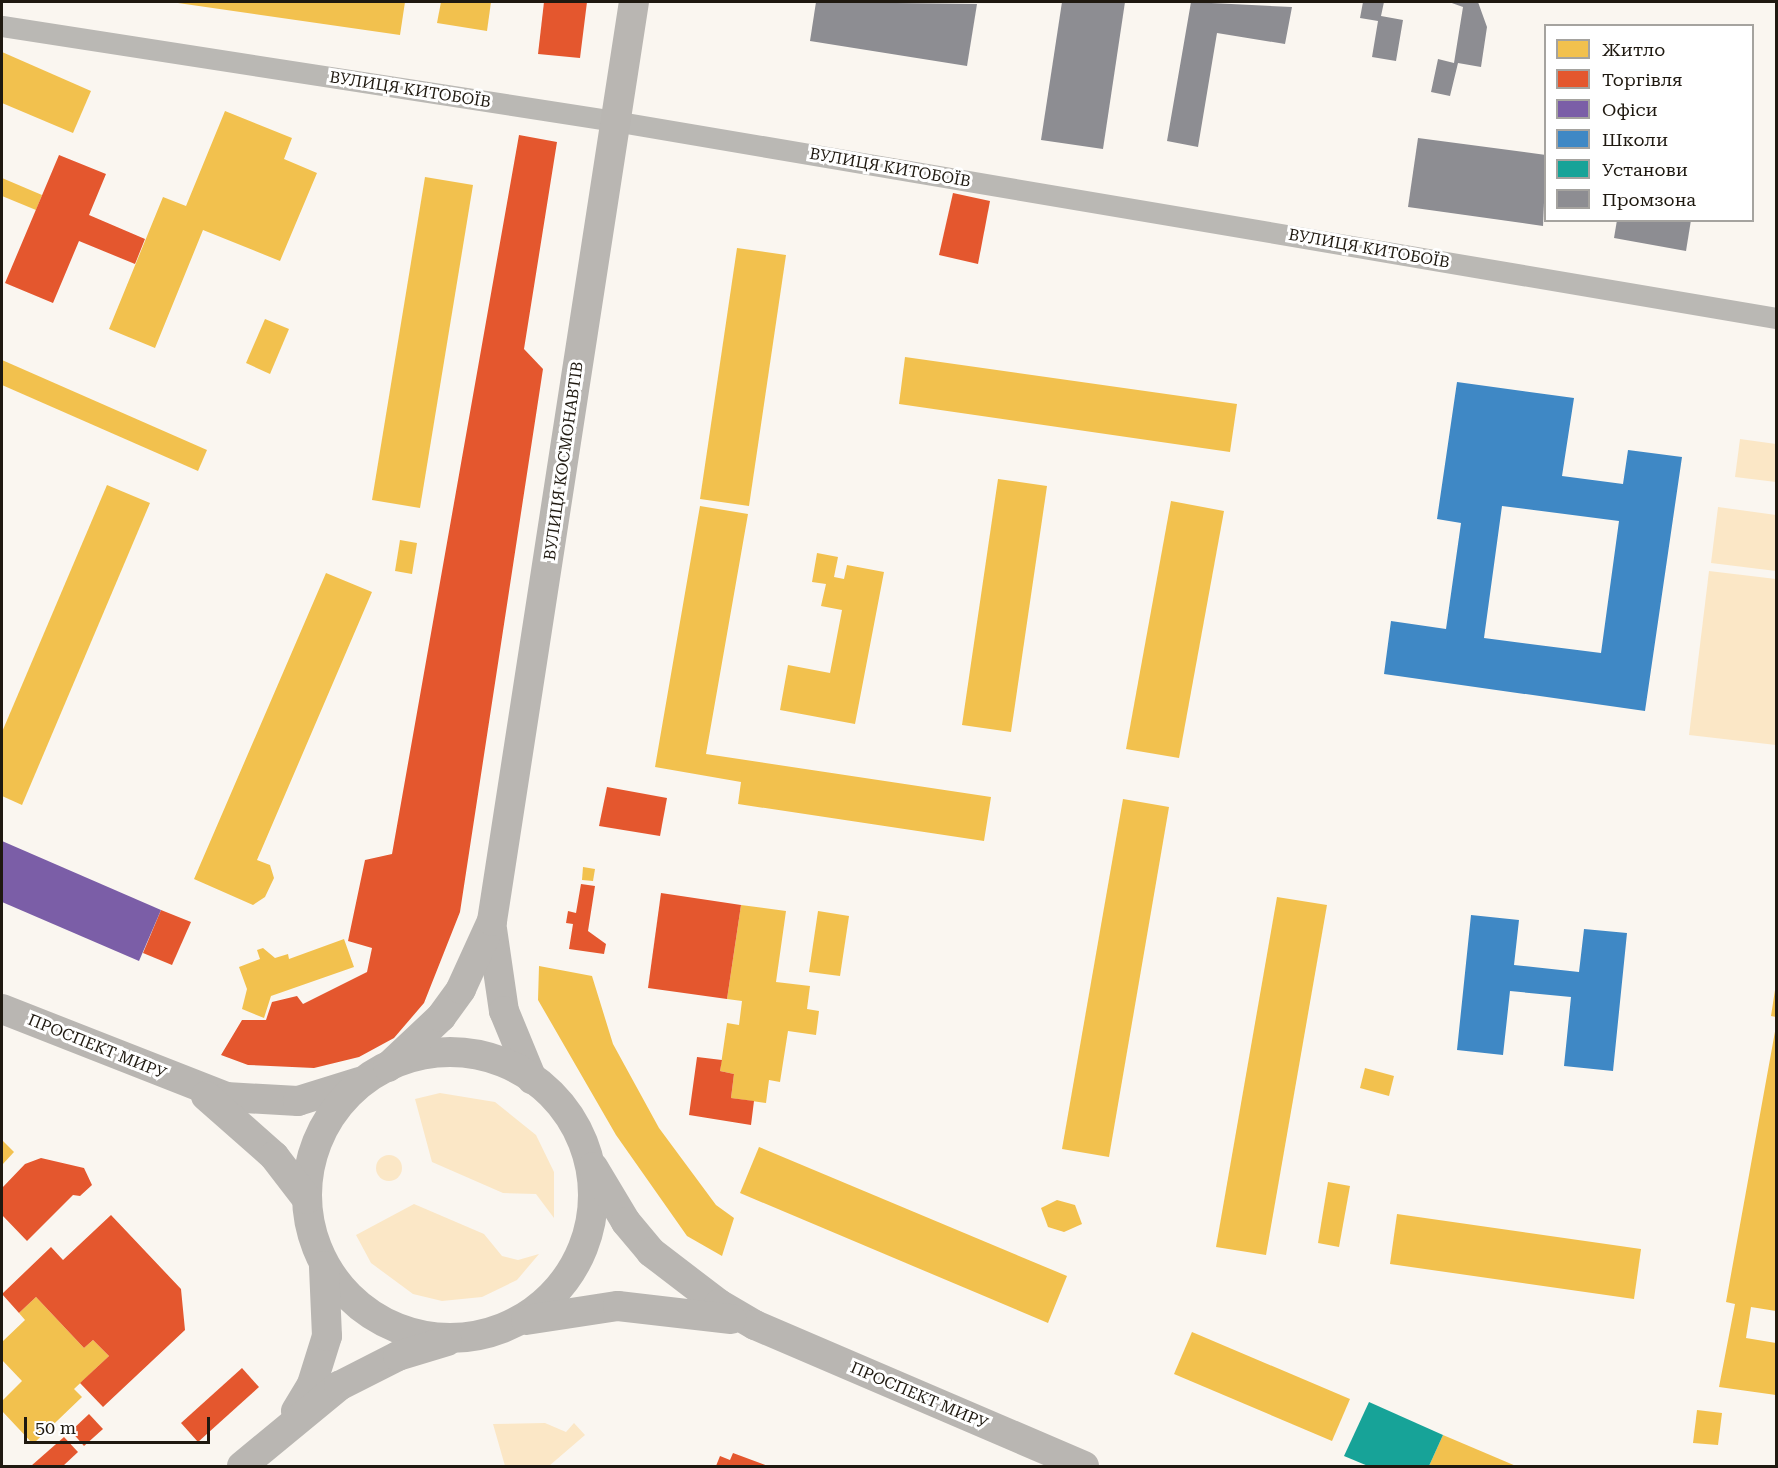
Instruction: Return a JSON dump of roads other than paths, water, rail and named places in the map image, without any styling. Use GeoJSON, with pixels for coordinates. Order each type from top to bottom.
{"type":"FeatureCollection","features":[{"type":"Feature","properties":{"kind":"main road","name":"ВУЛИЦЯ КОСМОНАВТІВ"},"geometry":{"type":"LineString","coordinates":[[532,1079],[500,995],[492,921],[634,2]]}},
{"type":"Feature","properties":{"kind":"main road","name":"ВУЛИЦЯ КОСМОНАВТІВ"},"geometry":{"type":"LineString","coordinates":[[307,1199],[310,1165],[322,1132],[378,1073],[432,1026],[461,989],[492,921]]}},
{"type":"Feature","properties":{"kind":"main road","name":"ПРОСПЕКТ МИРУ"},"geometry":{"type":"LineString","coordinates":[[2,1008],[192,1085],[262,1102],[298,1101],[420,1056],[462,1053],[502,1063],[532,1079],[565,1112],[626,1222],[651,1252],[680,1279],[754,1325],[1084,1467]]}},
{"type":"Feature","properties":{"kind":"main road","name":"ПРОСПЕКТ МИРУ"},"geometry":{"type":"LineString","coordinates":[[192,1085],[266,1148],[307,1199]]}},
{"type":"Feature","properties":{"kind":"main road"},"geometry":{"type":"LineString","coordinates":[[514,1323],[560,1286],[581,1251],[592,1203],[586,1153]]}},
{"type":"Feature","properties":{"kind":"main road"},"geometry":{"type":"LineString","coordinates":[[285,1426],[312,1384],[327,1336],[324,1263],[307,1199]]}},
{"type":"Feature","properties":{"kind":"main road"},"geometry":{"type":"LineString","coordinates":[[324,1263],[348,1296],[382,1321],[420,1335],[462,1337]]}},
{"type":"Feature","properties":{"kind":"main road","name":"ПРОСПЕКТ МИРУ"},"geometry":{"type":"LineString","coordinates":[[462,1337],[514,1323],[618,1306],[671,1308],[754,1325]]}},
{"type":"Feature","properties":{"kind":"main road"},"geometry":{"type":"LineString","coordinates":[[242,1467],[285,1426],[368,1369],[462,1337]]}},
{"type":"Feature","properties":{"kind":"street","name":"ВУЛИЦЯ КИТОБОЇВ"},"geometry":{"type":"LineString","coordinates":[[2,26],[614,121],[1776,318]]}}]}
